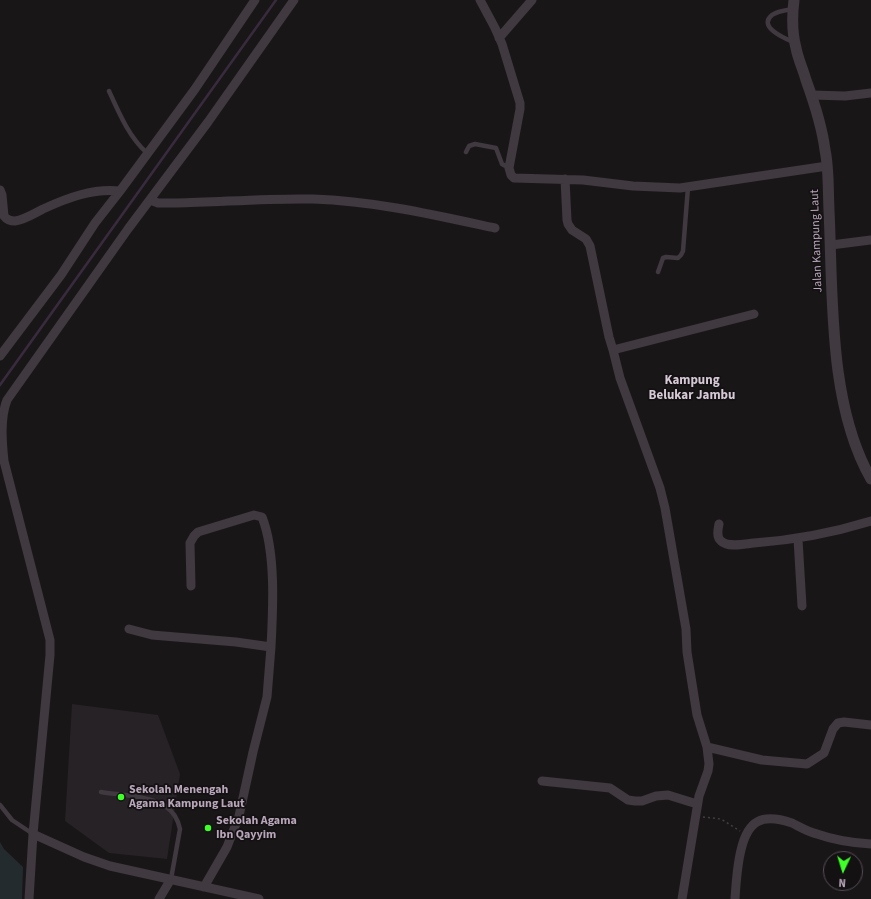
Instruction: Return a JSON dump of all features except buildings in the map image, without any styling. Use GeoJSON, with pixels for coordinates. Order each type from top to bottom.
{"type":"FeatureCollection","features":[{"type":"Feature","properties":{"kind":"street"},"geometry":{"type":"LineString","coordinates":[[0,356],[61,275],[95,223],[212,64],[255,0]]}},
{"type":"Feature","properties":{"kind":"street"},"geometry":{"type":"LineString","coordinates":[[28,899],[37,836],[50,640],[4,461],[2,445],[2,408],[294,0]]}},
{"type":"Feature","properties":{"kind":"street"},"geometry":{"type":"LineString","coordinates":[[480,0],[507,56],[520,103],[508,168],[514,178],[583,180],[633,186],[680,188],[827,166]]}},
{"type":"Feature","properties":{"kind":"street"},"geometry":{"type":"LineString","coordinates":[[499,38],[532,0]]}},
{"type":"Feature","properties":{"kind":"street","name":"Jalan Kampung Laut"},"geometry":{"type":"LineString","coordinates":[[793,4],[795,43],[823,136],[827,166],[834,325],[842,399],[849,427],[862,461],[871,479]]}},
{"type":"Feature","properties":{"kind":"street"},"geometry":{"type":"LineString","coordinates":[[812,96],[871,94]]}},
{"type":"Feature","properties":{"kind":"street"},"geometry":{"type":"LineString","coordinates":[[565,179],[567,220],[570,227],[586,239],[590,246],[620,378],[660,488],[665,508],[686,629],[687,652],[697,715],[707,747],[709,768],[700,790],[682,899]]}},
{"type":"Feature","properties":{"kind":"street"},"geometry":{"type":"LineString","coordinates":[[0,190],[2,195],[4,216],[10,221],[28,216],[60,201],[82,194],[101,191],[120,191]]}},
{"type":"Feature","properties":{"kind":"street"},"geometry":{"type":"LineString","coordinates":[[150,200],[158,203],[299,199],[335,200],[406,209],[495,228]]}},
{"type":"Feature","properties":{"kind":"street"},"geometry":{"type":"LineString","coordinates":[[831,245],[871,240]]}},
{"type":"Feature","properties":{"kind":"street"},"geometry":{"type":"LineString","coordinates":[[613,350],[754,314]]}},
{"type":"Feature","properties":{"kind":"street"},"geometry":{"type":"LineString","coordinates":[[191,586],[190,543],[198,532],[254,515],[262,517],[266,528],[270,552],[273,602],[272,647],[267,697],[239,816],[227,846],[204,887]]}},
{"type":"Feature","properties":{"kind":"street"},"geometry":{"type":"LineString","coordinates":[[719,524],[718,539],[728,544],[798,539],[871,521]]}},
{"type":"Feature","properties":{"kind":"street"},"geometry":{"type":"LineString","coordinates":[[798,539],[802,606]]}},
{"type":"Feature","properties":{"kind":"street"},"geometry":{"type":"LineString","coordinates":[[129,629],[152,635],[236,642],[272,647]]}},
{"type":"Feature","properties":{"kind":"street"},"geometry":{"type":"LineString","coordinates":[[707,747],[762,760],[807,764],[814,761],[824,753],[833,730],[838,724],[844,722],[871,726]]}},
{"type":"Feature","properties":{"kind":"street"},"geometry":{"type":"LineString","coordinates":[[542,781],[610,788],[628,800],[635,801],[642,801],[656,796],[668,795],[697,808]]}},
{"type":"Feature","properties":{"kind":"street"},"geometry":{"type":"LineString","coordinates":[[735,899],[738,862],[741,850],[746,835],[756,822],[761,819],[775,819],[793,824],[818,835],[856,843],[871,844]]}},
{"type":"Feature","properties":{"kind":"street"},"geometry":{"type":"LineString","coordinates":[[37,836],[84,858],[110,866],[259,899]]}},
{"type":"Feature","properties":{"kind":"street"},"geometry":{"type":"LineString","coordinates":[[159,899],[171,879]]}},
{"type":"Feature","properties":{"kind":"lane"},"geometry":{"type":"LineString","coordinates":[[793,4],[772,15],[768,24],[773,32],[795,43]]}},
{"type":"Feature","properties":{"kind":"lane"},"geometry":{"type":"LineString","coordinates":[[109,91],[138,145],[147,153]]}},
{"type":"Feature","properties":{"kind":"lane"},"geometry":{"type":"LineString","coordinates":[[466,152],[469,146],[475,144],[496,148],[502,164],[508,168]]}},
{"type":"Feature","properties":{"kind":"lane"},"geometry":{"type":"LineString","coordinates":[[658,272],[663,258],[678,258],[683,251],[688,187]]}},
{"type":"Feature","properties":{"kind":"lane"},"geometry":{"type":"LineString","coordinates":[[101,792],[155,801],[166,806],[173,814],[178,821],[180,829],[171,879]]}},
{"type":"Feature","properties":{"kind":"lane"},"geometry":{"type":"LineString","coordinates":[[0,805],[15,823],[37,836]]}},
{"type":"Feature","properties":{"kind":"path"},"geometry":{"type":"LineString","coordinates":[[697,808],[703,817],[721,819],[746,835]]}},
{"type":"Feature","properties":{"kind":"shaded area","name":"Sekolah Menengah Agama Kampung Laut"},"geometry":{"type":"Polygon","coordinates":[[[72,704],[158,715],[180,774],[167,859],[109,853],[65,821],[72,704]]]}},
{"type":"Feature","properties":{"kind":"shaded area"},"geometry":{"type":"Polygon","coordinates":[[[0,842],[4,849],[23,867],[22,899],[0,899],[0,842]]]}},
{"type":"Feature","properties":{"kind":"waterway"},"geometry":{"type":"LineString","coordinates":[[0,385],[276,0]]}},
{"type":"Feature","properties":{"kind":"place","name":"Sekolah Menengah Agama Kampung Laut"},"geometry":{"type":"Point","coordinates":[121,797]}},
{"type":"Feature","properties":{"kind":"place","name":"Sekolah Agama Ibn Qayyim"},"geometry":{"type":"Point","coordinates":[208,828]}},
{"type":"Feature","properties":{"kind":"district","name":"Kampung Belukar Jambu"},"geometry":{"type":"Point","coordinates":[692,388]}}]}
